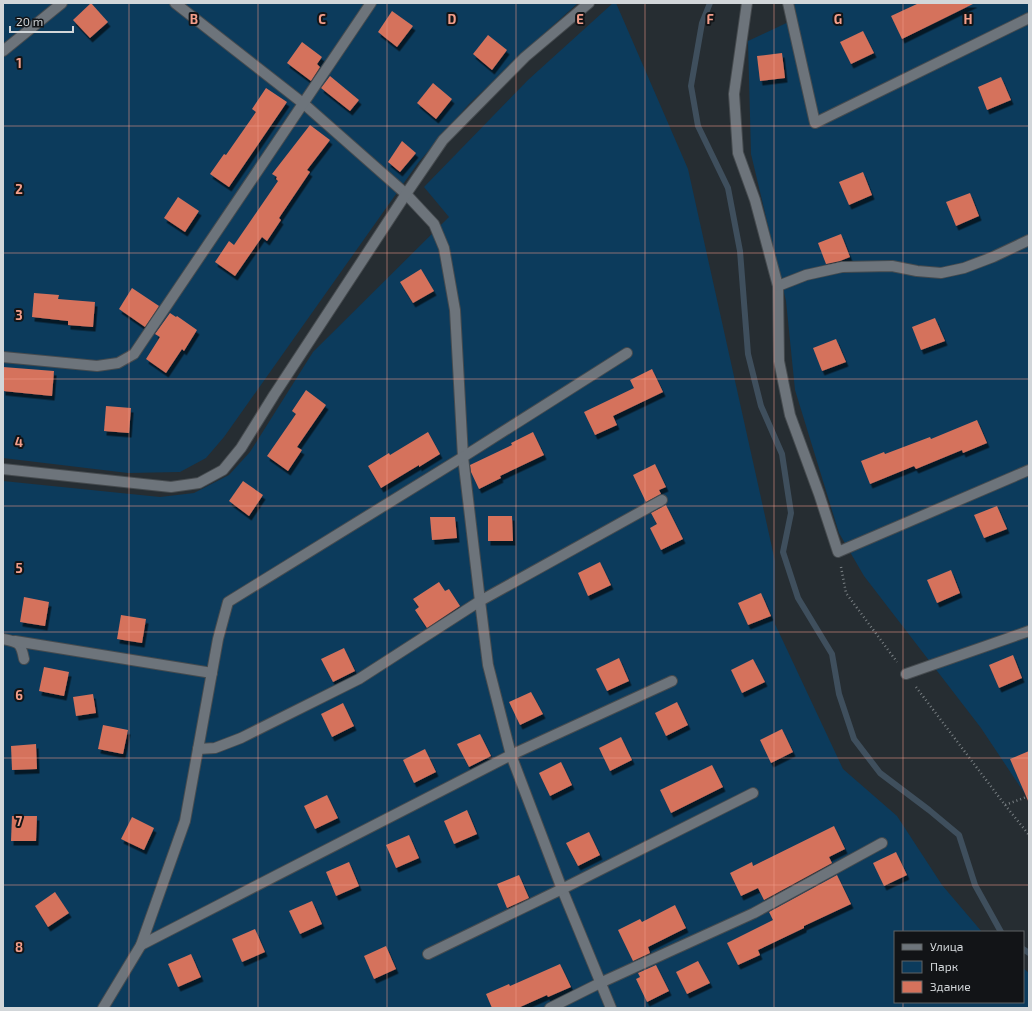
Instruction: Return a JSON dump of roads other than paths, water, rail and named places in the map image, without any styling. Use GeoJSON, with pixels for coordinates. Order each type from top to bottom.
{"type":"FeatureCollection","features":[{"type":"Feature","properties":{"kind":"lane"},"geometry":{"type":"LineString","coordinates":[[3,51],[62,3]]}},
{"type":"Feature","properties":{"kind":"lane"},"geometry":{"type":"LineString","coordinates":[[175,3],[304,104],[406,194],[434,224],[444,248],[455,310],[463,457],[488,665],[511,755],[562,889],[611,1008]]}},
{"type":"Feature","properties":{"kind":"lane"},"geometry":{"type":"LineString","coordinates":[[3,357],[97,366],[118,363],[134,354],[371,3]]}},
{"type":"Feature","properties":{"kind":"lane"},"geometry":{"type":"LineString","coordinates":[[3,469],[171,486],[200,483],[223,470],[241,448],[274,394],[443,140],[525,57],[589,3]]}},
{"type":"Feature","properties":{"kind":"lane"},"geometry":{"type":"LineString","coordinates":[[747,3],[734,94],[738,153],[755,200],[778,286],[779,361],[790,415],[819,494],[838,552],[1029,470]]}},
{"type":"Feature","properties":{"kind":"lane"},"geometry":{"type":"LineString","coordinates":[[788,3],[815,123],[1029,18]]}},
{"type":"Feature","properties":{"kind":"lane"},"geometry":{"type":"LineString","coordinates":[[778,286],[806,275],[842,267],[892,266],[918,271],[941,273],[964,268],[993,257],[1029,240]]}},
{"type":"Feature","properties":{"kind":"lane"},"geometry":{"type":"LineString","coordinates":[[103,1008],[141,945],[185,821],[218,639],[228,602],[627,354]]}},
{"type":"Feature","properties":{"kind":"lane"},"geometry":{"type":"LineString","coordinates":[[198,749],[215,748],[241,738],[359,679],[480,602],[662,500]]}},
{"type":"Feature","properties":{"kind":"lane"},"geometry":{"type":"LineString","coordinates":[[906,674],[1029,631]]}},
{"type":"Feature","properties":{"kind":"lane"},"geometry":{"type":"LineString","coordinates":[[3,639],[212,673]]}},
{"type":"Feature","properties":{"kind":"lane"},"geometry":{"type":"LineString","coordinates":[[15,641],[22,648],[24,659]]}},
{"type":"Feature","properties":{"kind":"lane"},"geometry":{"type":"LineString","coordinates":[[141,945],[511,755],[672,681]]}},
{"type":"Feature","properties":{"kind":"lane"},"geometry":{"type":"LineString","coordinates":[[428,954],[562,889],[753,793]]}},
{"type":"Feature","properties":{"kind":"lane"},"geometry":{"type":"LineString","coordinates":[[550,1008],[600,983],[754,913],[882,843]]}},
{"type":"Feature","properties":{"kind":"waterway"},"geometry":{"type":"LineString","coordinates":[[710,3],[702,23],[691,86],[698,126],[728,188],[740,251],[748,354],[761,406],[782,454],[791,513],[783,552],[798,598],[832,654],[839,694],[854,739],[880,773],[959,835],[975,885],[1000,931]]}},
{"type":"Feature","properties":{"kind":"waterway"},"geometry":{"type":"LineString","coordinates":[[1024,950],[1029,953]]}}]}
